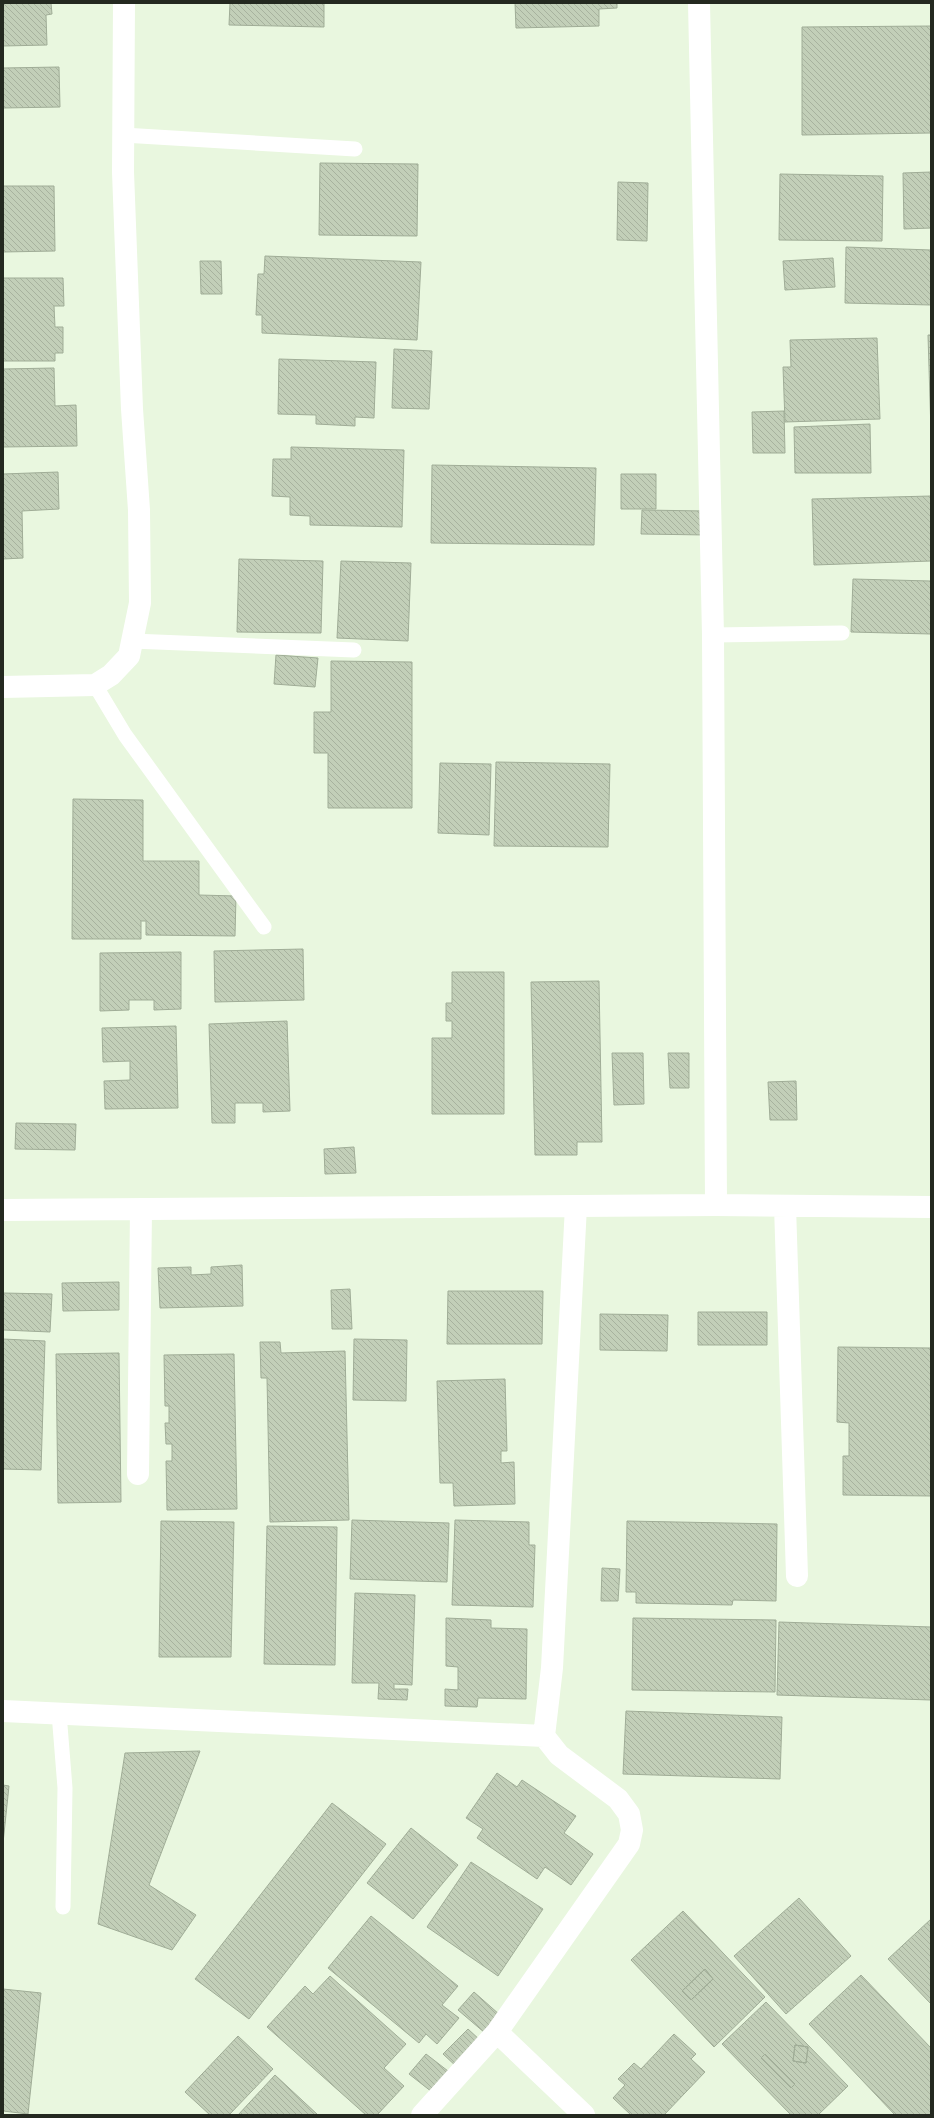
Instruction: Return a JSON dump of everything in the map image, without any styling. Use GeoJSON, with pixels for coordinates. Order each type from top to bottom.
{"type":"FeatureCollection","features":[{"type":"Feature","properties":{"kind":"street"},"geometry":{"type":"LineString","coordinates":[[3,688],[95,685],[111,675],[129,656],[140,603],[139,510],[132,409],[123,135],[124,3]]}},
{"type":"Feature","properties":{"kind":"street"},"geometry":{"type":"LineString","coordinates":[[699,3],[713,635],[716,1205]]}},
{"type":"Feature","properties":{"kind":"street"},"geometry":{"type":"LineString","coordinates":[[3,1210],[716,1205],[931,1207]]}},
{"type":"Feature","properties":{"kind":"street"},"geometry":{"type":"LineString","coordinates":[[422,2115],[497,2032],[629,1844],[632,1830],[629,1814],[618,1799],[559,1755],[544,1736],[552,1668],[576,1206]]}},
{"type":"Feature","properties":{"kind":"street"},"geometry":{"type":"LineString","coordinates":[[785,1206],[797,1576]]}},
{"type":"Feature","properties":{"kind":"street"},"geometry":{"type":"LineString","coordinates":[[138,1474],[141,1209]]}},
{"type":"Feature","properties":{"kind":"street"},"geometry":{"type":"LineString","coordinates":[[3,1711],[544,1736]]}},
{"type":"Feature","properties":{"kind":"street"},"geometry":{"type":"LineString","coordinates":[[497,2032],[584,2115]]}},
{"type":"Feature","properties":{"kind":"lane"},"geometry":{"type":"LineString","coordinates":[[123,135],[355,149]]}},
{"type":"Feature","properties":{"kind":"lane"},"geometry":{"type":"LineString","coordinates":[[713,635],[842,633]]}},
{"type":"Feature","properties":{"kind":"lane"},"geometry":{"type":"LineString","coordinates":[[132,641],[354,650]]}},
{"type":"Feature","properties":{"kind":"lane"},"geometry":{"type":"LineString","coordinates":[[95,685],[124,735],[264,927]]}},
{"type":"Feature","properties":{"kind":"lane"},"geometry":{"type":"LineString","coordinates":[[60,1714],[65,1788],[62,1907]]}},
{"type":"Feature","properties":{"kind":"building"},"geometry":{"type":"Polygon","coordinates":[[[3,3],[51,3],[52,14],[46,15],[47,45],[3,46],[3,3]]]}},
{"type":"Feature","properties":{"kind":"building"},"geometry":{"type":"Polygon","coordinates":[[[230,3],[324,3],[324,27],[229,25],[230,3]]]}},
{"type":"Feature","properties":{"kind":"building"},"geometry":{"type":"Polygon","coordinates":[[[515,3],[617,3],[617,8],[599,9],[599,26],[516,28],[515,3]]]}},
{"type":"Feature","properties":{"kind":"building"},"geometry":{"type":"Polygon","coordinates":[[[931,26],[931,133],[802,135],[802,27],[931,26]]]}},
{"type":"Feature","properties":{"kind":"building"},"geometry":{"type":"Polygon","coordinates":[[[59,67],[60,107],[3,108],[3,68],[59,67]]]}},
{"type":"Feature","properties":{"kind":"building"},"geometry":{"type":"Polygon","coordinates":[[[320,163],[418,164],[417,236],[319,235],[320,163]]]}},
{"type":"Feature","properties":{"kind":"building"},"geometry":{"type":"Polygon","coordinates":[[[931,172],[931,228],[904,229],[903,173],[931,172]]]}},
{"type":"Feature","properties":{"kind":"building"},"geometry":{"type":"Polygon","coordinates":[[[780,174],[883,176],[882,241],[779,240],[780,174]]]}},
{"type":"Feature","properties":{"kind":"building"},"geometry":{"type":"Polygon","coordinates":[[[618,182],[648,183],[647,241],[617,240],[618,182]]]}},
{"type":"Feature","properties":{"kind":"building"},"geometry":{"type":"Polygon","coordinates":[[[3,186],[54,186],[55,251],[3,252],[3,186]]]}},
{"type":"Feature","properties":{"kind":"building"},"geometry":{"type":"Polygon","coordinates":[[[846,247],[931,250],[931,305],[845,303],[846,247]]]}},
{"type":"Feature","properties":{"kind":"building"},"geometry":{"type":"Polygon","coordinates":[[[265,256],[421,262],[417,340],[262,333],[262,315],[256,315],[258,274],[264,274],[265,256]]]}},
{"type":"Feature","properties":{"kind":"building"},"geometry":{"type":"Polygon","coordinates":[[[833,258],[835,287],[785,290],[783,261],[833,258]]]}},
{"type":"Feature","properties":{"kind":"building"},"geometry":{"type":"Polygon","coordinates":[[[200,261],[221,261],[222,294],[201,294],[200,261]]]}},
{"type":"Feature","properties":{"kind":"building"},"geometry":{"type":"Polygon","coordinates":[[[3,278],[63,278],[64,306],[54,306],[55,327],[63,327],[63,353],[55,353],[55,361],[3,361],[3,278]]]}},
{"type":"Feature","properties":{"kind":"building"},"geometry":{"type":"Polygon","coordinates":[[[928,335],[931,335],[931,432],[928,335]]]}},
{"type":"Feature","properties":{"kind":"building"},"geometry":{"type":"Polygon","coordinates":[[[877,338],[880,419],[785,422],[783,367],[791,367],[790,340],[877,338]]]}},
{"type":"Feature","properties":{"kind":"building"},"geometry":{"type":"Polygon","coordinates":[[[394,349],[432,351],[429,409],[392,408],[394,349]]]}},
{"type":"Feature","properties":{"kind":"building"},"geometry":{"type":"Polygon","coordinates":[[[279,359],[376,362],[374,418],[355,417],[355,426],[316,424],[316,415],[278,414],[279,359]]]}},
{"type":"Feature","properties":{"kind":"building"},"geometry":{"type":"Polygon","coordinates":[[[54,368],[55,406],[76,405],[77,446],[3,447],[3,369],[54,368]]]}},
{"type":"Feature","properties":{"kind":"building"},"geometry":{"type":"Polygon","coordinates":[[[784,411],[785,453],[753,453],[752,412],[784,411]]]}},
{"type":"Feature","properties":{"kind":"building"},"geometry":{"type":"Polygon","coordinates":[[[870,424],[871,473],[795,473],[794,427],[870,424]]]}},
{"type":"Feature","properties":{"kind":"building"},"geometry":{"type":"Polygon","coordinates":[[[291,447],[404,450],[402,527],[310,525],[310,516],[290,515],[290,497],[272,496],[273,459],[291,459],[291,447]]]}},
{"type":"Feature","properties":{"kind":"building"},"geometry":{"type":"Polygon","coordinates":[[[432,465],[596,468],[594,545],[431,543],[432,465]]]}},
{"type":"Feature","properties":{"kind":"building"},"geometry":{"type":"Polygon","coordinates":[[[58,472],[59,509],[22,511],[23,558],[3,559],[3,474],[58,472]]]}},
{"type":"Feature","properties":{"kind":"building"},"geometry":{"type":"Polygon","coordinates":[[[621,474],[656,474],[656,509],[621,509],[621,474]]]}},
{"type":"Feature","properties":{"kind":"building"},"geometry":{"type":"Polygon","coordinates":[[[931,496],[931,561],[814,565],[812,499],[931,496]]]}},
{"type":"Feature","properties":{"kind":"building"},"geometry":{"type":"Polygon","coordinates":[[[642,510],[706,511],[706,535],[641,534],[642,510]]]}},
{"type":"Feature","properties":{"kind":"building"},"geometry":{"type":"Polygon","coordinates":[[[239,559],[323,561],[321,633],[237,632],[239,559]]]}},
{"type":"Feature","properties":{"kind":"building"},"geometry":{"type":"Polygon","coordinates":[[[341,561],[411,563],[408,641],[337,638],[341,561]]]}},
{"type":"Feature","properties":{"kind":"building"},"geometry":{"type":"Polygon","coordinates":[[[853,579],[931,581],[931,634],[851,632],[853,579]]]}},
{"type":"Feature","properties":{"kind":"building"},"geometry":{"type":"Polygon","coordinates":[[[276,655],[318,658],[315,687],[274,684],[276,655]]]}},
{"type":"Feature","properties":{"kind":"building"},"geometry":{"type":"Polygon","coordinates":[[[331,661],[412,662],[412,808],[328,808],[328,753],[314,753],[314,712],[331,712],[331,661]]]}},
{"type":"Feature","properties":{"kind":"building"},"geometry":{"type":"Polygon","coordinates":[[[496,762],[610,764],[608,847],[494,846],[496,762]]]}},
{"type":"Feature","properties":{"kind":"building"},"geometry":{"type":"Polygon","coordinates":[[[440,763],[491,764],[489,835],[438,833],[440,763]]]}},
{"type":"Feature","properties":{"kind":"building"},"geometry":{"type":"Polygon","coordinates":[[[73,799],[143,800],[143,861],[199,861],[199,895],[236,896],[235,936],[146,935],[146,921],[141,921],[141,939],[72,939],[73,799]]]}},
{"type":"Feature","properties":{"kind":"building"},"geometry":{"type":"Polygon","coordinates":[[[303,949],[304,1000],[215,1002],[214,951],[303,949]]]}},
{"type":"Feature","properties":{"kind":"building"},"geometry":{"type":"Polygon","coordinates":[[[181,952],[181,1009],[154,1010],[154,1000],[129,1000],[129,1010],[100,1011],[100,953],[181,952]]]}},
{"type":"Feature","properties":{"kind":"building"},"geometry":{"type":"Polygon","coordinates":[[[452,972],[504,972],[504,1114],[432,1114],[432,1038],[452,1038],[452,1021],[446,1021],[446,1003],[452,1003],[452,972]]]}},
{"type":"Feature","properties":{"kind":"building"},"geometry":{"type":"Polygon","coordinates":[[[599,981],[602,1142],[577,1142],[577,1155],[535,1155],[531,982],[599,981]]]}},
{"type":"Feature","properties":{"kind":"building"},"geometry":{"type":"Polygon","coordinates":[[[287,1021],[290,1111],[263,1112],[263,1103],[235,1103],[235,1123],[212,1123],[209,1024],[287,1021]]]}},
{"type":"Feature","properties":{"kind":"building"},"geometry":{"type":"Polygon","coordinates":[[[176,1026],[178,1108],[105,1109],[104,1081],[130,1080],[130,1061],[103,1062],[102,1028],[176,1026]]]}},
{"type":"Feature","properties":{"kind":"building"},"geometry":{"type":"Polygon","coordinates":[[[612,1053],[643,1053],[644,1104],[614,1105],[612,1053]]]}},
{"type":"Feature","properties":{"kind":"building"},"geometry":{"type":"Polygon","coordinates":[[[668,1053],[689,1053],[689,1088],[670,1088],[668,1053]]]}},
{"type":"Feature","properties":{"kind":"building"},"geometry":{"type":"Polygon","coordinates":[[[796,1081],[797,1120],[770,1120],[768,1082],[796,1081]]]}},
{"type":"Feature","properties":{"kind":"building"},"geometry":{"type":"Polygon","coordinates":[[[16,1123],[76,1124],[75,1150],[15,1149],[16,1123]]]}},
{"type":"Feature","properties":{"kind":"building"},"geometry":{"type":"Polygon","coordinates":[[[354,1147],[356,1173],[325,1174],[324,1149],[354,1147]]]}},
{"type":"Feature","properties":{"kind":"building"},"geometry":{"type":"Polygon","coordinates":[[[242,1265],[243,1306],[160,1308],[158,1268],[191,1267],[191,1275],[211,1274],[211,1267],[242,1265]]]}},
{"type":"Feature","properties":{"kind":"building"},"geometry":{"type":"Polygon","coordinates":[[[119,1282],[119,1310],[63,1311],[62,1283],[119,1282]]]}},
{"type":"Feature","properties":{"kind":"building"},"geometry":{"type":"Polygon","coordinates":[[[350,1289],[352,1329],[332,1329],[331,1290],[350,1289]]]}},
{"type":"Feature","properties":{"kind":"building"},"geometry":{"type":"Polygon","coordinates":[[[448,1291],[543,1291],[542,1344],[447,1344],[448,1291]]]}},
{"type":"Feature","properties":{"kind":"building"},"geometry":{"type":"Polygon","coordinates":[[[3,1293],[52,1294],[50,1332],[3,1330],[3,1293]]]}},
{"type":"Feature","properties":{"kind":"building"},"geometry":{"type":"Polygon","coordinates":[[[698,1312],[767,1312],[767,1345],[698,1345],[698,1312]]]}},
{"type":"Feature","properties":{"kind":"building"},"geometry":{"type":"Polygon","coordinates":[[[600,1314],[668,1315],[667,1351],[600,1350],[600,1314]]]}},
{"type":"Feature","properties":{"kind":"building"},"geometry":{"type":"Polygon","coordinates":[[[3,1339],[45,1341],[41,1470],[3,1469],[3,1339]]]}},
{"type":"Feature","properties":{"kind":"building"},"geometry":{"type":"Polygon","coordinates":[[[354,1339],[407,1340],[406,1401],[353,1400],[354,1339]]]}},
{"type":"Feature","properties":{"kind":"building"},"geometry":{"type":"Polygon","coordinates":[[[260,1342],[280,1342],[281,1353],[345,1351],[349,1520],[270,1522],[267,1378],[261,1378],[260,1342]]]}},
{"type":"Feature","properties":{"kind":"building"},"geometry":{"type":"Polygon","coordinates":[[[838,1347],[931,1348],[931,1496],[843,1495],[843,1456],[849,1456],[849,1423],[837,1422],[838,1347]]]}},
{"type":"Feature","properties":{"kind":"building"},"geometry":{"type":"Polygon","coordinates":[[[119,1353],[121,1502],[58,1503],[56,1354],[119,1353]]]}},
{"type":"Feature","properties":{"kind":"building"},"geometry":{"type":"Polygon","coordinates":[[[234,1354],[237,1509],[167,1510],[166,1461],[172,1461],[172,1444],[166,1444],[165,1423],[169,1423],[169,1406],[165,1406],[164,1355],[234,1354]]]}},
{"type":"Feature","properties":{"kind":"building"},"geometry":{"type":"Polygon","coordinates":[[[505,1379],[507,1451],[501,1451],[501,1463],[514,1462],[515,1504],[454,1506],[453,1483],[440,1483],[437,1381],[505,1379]]]}},
{"type":"Feature","properties":{"kind":"building"},"geometry":{"type":"Polygon","coordinates":[[[352,1520],[449,1523],[447,1582],[350,1579],[352,1520]]]}},
{"type":"Feature","properties":{"kind":"building"},"geometry":{"type":"Polygon","coordinates":[[[455,1520],[529,1522],[529,1545],[535,1545],[533,1607],[452,1605],[455,1520]]]}},
{"type":"Feature","properties":{"kind":"building"},"geometry":{"type":"Polygon","coordinates":[[[161,1521],[234,1522],[231,1657],[159,1657],[161,1521]]]}},
{"type":"Feature","properties":{"kind":"building"},"geometry":{"type":"Polygon","coordinates":[[[627,1521],[777,1524],[776,1601],[733,1600],[732,1605],[636,1603],[636,1592],[626,1592],[627,1521]]]}},
{"type":"Feature","properties":{"kind":"building"},"geometry":{"type":"Polygon","coordinates":[[[267,1526],[337,1527],[335,1665],[264,1664],[267,1526]]]}},
{"type":"Feature","properties":{"kind":"building"},"geometry":{"type":"Polygon","coordinates":[[[602,1568],[620,1569],[618,1601],[601,1601],[602,1568]]]}},
{"type":"Feature","properties":{"kind":"building"},"geometry":{"type":"Polygon","coordinates":[[[355,1593],[415,1595],[412,1685],[394,1684],[394,1689],[408,1689],[407,1700],[378,1699],[379,1683],[352,1683],[355,1593]]]}},
{"type":"Feature","properties":{"kind":"building"},"geometry":{"type":"Polygon","coordinates":[[[446,1618],[491,1620],[491,1628],[527,1629],[526,1699],[478,1698],[477,1707],[445,1706],[445,1689],[458,1690],[458,1667],[446,1666],[446,1618]]]}},
{"type":"Feature","properties":{"kind":"building"},"geometry":{"type":"Polygon","coordinates":[[[633,1618],[776,1620],[775,1692],[632,1690],[633,1618]]]}},
{"type":"Feature","properties":{"kind":"building"},"geometry":{"type":"Polygon","coordinates":[[[779,1622],[931,1627],[931,1700],[777,1695],[779,1622]]]}},
{"type":"Feature","properties":{"kind":"building"},"geometry":{"type":"Polygon","coordinates":[[[626,1711],[782,1717],[780,1779],[623,1774],[626,1711]]]}},
{"type":"Feature","properties":{"kind":"building"},"geometry":{"type":"Polygon","coordinates":[[[200,1751],[149,1885],[196,1915],[172,1950],[98,1924],[125,1753],[200,1751]]]}},
{"type":"Feature","properties":{"kind":"building"},"geometry":{"type":"Polygon","coordinates":[[[497,1773],[517,1787],[522,1780],[576,1816],[564,1833],[593,1854],[571,1885],[545,1867],[537,1879],[477,1838],[483,1829],[466,1818],[497,1773]]]}},
{"type":"Feature","properties":{"kind":"building"},"geometry":{"type":"Polygon","coordinates":[[[3,1785],[9,1786],[3,1843],[3,1785]]]}},
{"type":"Feature","properties":{"kind":"building"},"geometry":{"type":"Polygon","coordinates":[[[332,1803],[386,1844],[249,2019],[195,1979],[332,1803]]]}},
{"type":"Feature","properties":{"kind":"building"},"geometry":{"type":"Polygon","coordinates":[[[411,1828],[458,1865],[413,1919],[367,1883],[411,1828]]]}},
{"type":"Feature","properties":{"kind":"building"},"geometry":{"type":"Polygon","coordinates":[[[471,1862],[543,1909],[498,1976],[427,1927],[471,1862]]]}},
{"type":"Feature","properties":{"kind":"building"},"geometry":{"type":"Polygon","coordinates":[[[799,1898],[851,1956],[786,2014],[734,1956],[799,1898]]]}},
{"type":"Feature","properties":{"kind":"building"},"geometry":{"type":"Polygon","coordinates":[[[683,1911],[765,1997],[714,2047],[631,1960],[683,1911]],[[705,1969],[682,1991],[691,2000],[713,1979],[705,1969]]]}},
{"type":"Feature","properties":{"kind":"building"},"geometry":{"type":"Polygon","coordinates":[[[371,1916],[458,1986],[442,2005],[459,2018],[437,2044],[426,2034],[419,2043],[328,1968],[371,1916]]]}},
{"type":"Feature","properties":{"kind":"building"},"geometry":{"type":"Polygon","coordinates":[[[931,1919],[931,2004],[888,1959],[931,1919]]]}},
{"type":"Feature","properties":{"kind":"building"},"geometry":{"type":"Polygon","coordinates":[[[705,1969],[713,1979],[691,2000],[682,1991],[705,1969]]]}},
{"type":"Feature","properties":{"kind":"building"},"geometry":{"type":"Polygon","coordinates":[[[861,1975],[931,2048],[931,2113],[929,2115],[895,2115],[809,2024],[861,1975]]]}},
{"type":"Feature","properties":{"kind":"building"},"geometry":{"type":"Polygon","coordinates":[[[330,1976],[406,2044],[384,2068],[404,2086],[377,2115],[366,2115],[267,2027],[305,1986],[313,1994],[330,1976]]]}},
{"type":"Feature","properties":{"kind":"building"},"geometry":{"type":"Polygon","coordinates":[[[3,1989],[41,1993],[28,2114],[3,2111],[3,1989]]]}},
{"type":"Feature","properties":{"kind":"building"},"geometry":{"type":"Polygon","coordinates":[[[474,1992],[500,2015],[485,2033],[458,2010],[474,1992]]]}},
{"type":"Feature","properties":{"kind":"building"},"geometry":{"type":"Polygon","coordinates":[[[766,2002],[848,2086],[818,2115],[791,2115],[722,2044],[766,2002]],[[795,2045],[793,2061],[806,2063],[808,2047],[795,2045]],[[765,2054],[761,2058],[791,2088],[795,2084],[765,2054]]]}},
{"type":"Feature","properties":{"kind":"building"},"geometry":{"type":"Polygon","coordinates":[[[468,2029],[481,2041],[458,2068],[443,2054],[468,2029]]]}},
{"type":"Feature","properties":{"kind":"building"},"geometry":{"type":"Polygon","coordinates":[[[674,2034],[696,2054],[691,2059],[705,2072],[664,2115],[631,2115],[613,2098],[625,2085],[618,2079],[634,2063],[641,2069],[674,2034]]]}},
{"type":"Feature","properties":{"kind":"building"},"geometry":{"type":"Polygon","coordinates":[[[238,2036],[273,2069],[229,2115],[210,2115],[185,2092],[238,2036]]]}},
{"type":"Feature","properties":{"kind":"building"},"geometry":{"type":"Polygon","coordinates":[[[795,2045],[808,2047],[806,2063],[793,2061],[795,2045]]]}},
{"type":"Feature","properties":{"kind":"building"},"geometry":{"type":"Polygon","coordinates":[[[426,2054],[448,2071],[432,2092],[409,2074],[426,2054]]]}},
{"type":"Feature","properties":{"kind":"building"},"geometry":{"type":"Polygon","coordinates":[[[765,2054],[795,2084],[791,2088],[761,2058],[765,2054]]]}},
{"type":"Feature","properties":{"kind":"building"},"geometry":{"type":"Polygon","coordinates":[[[275,2075],[318,2115],[238,2115],[275,2075]]]}}]}
